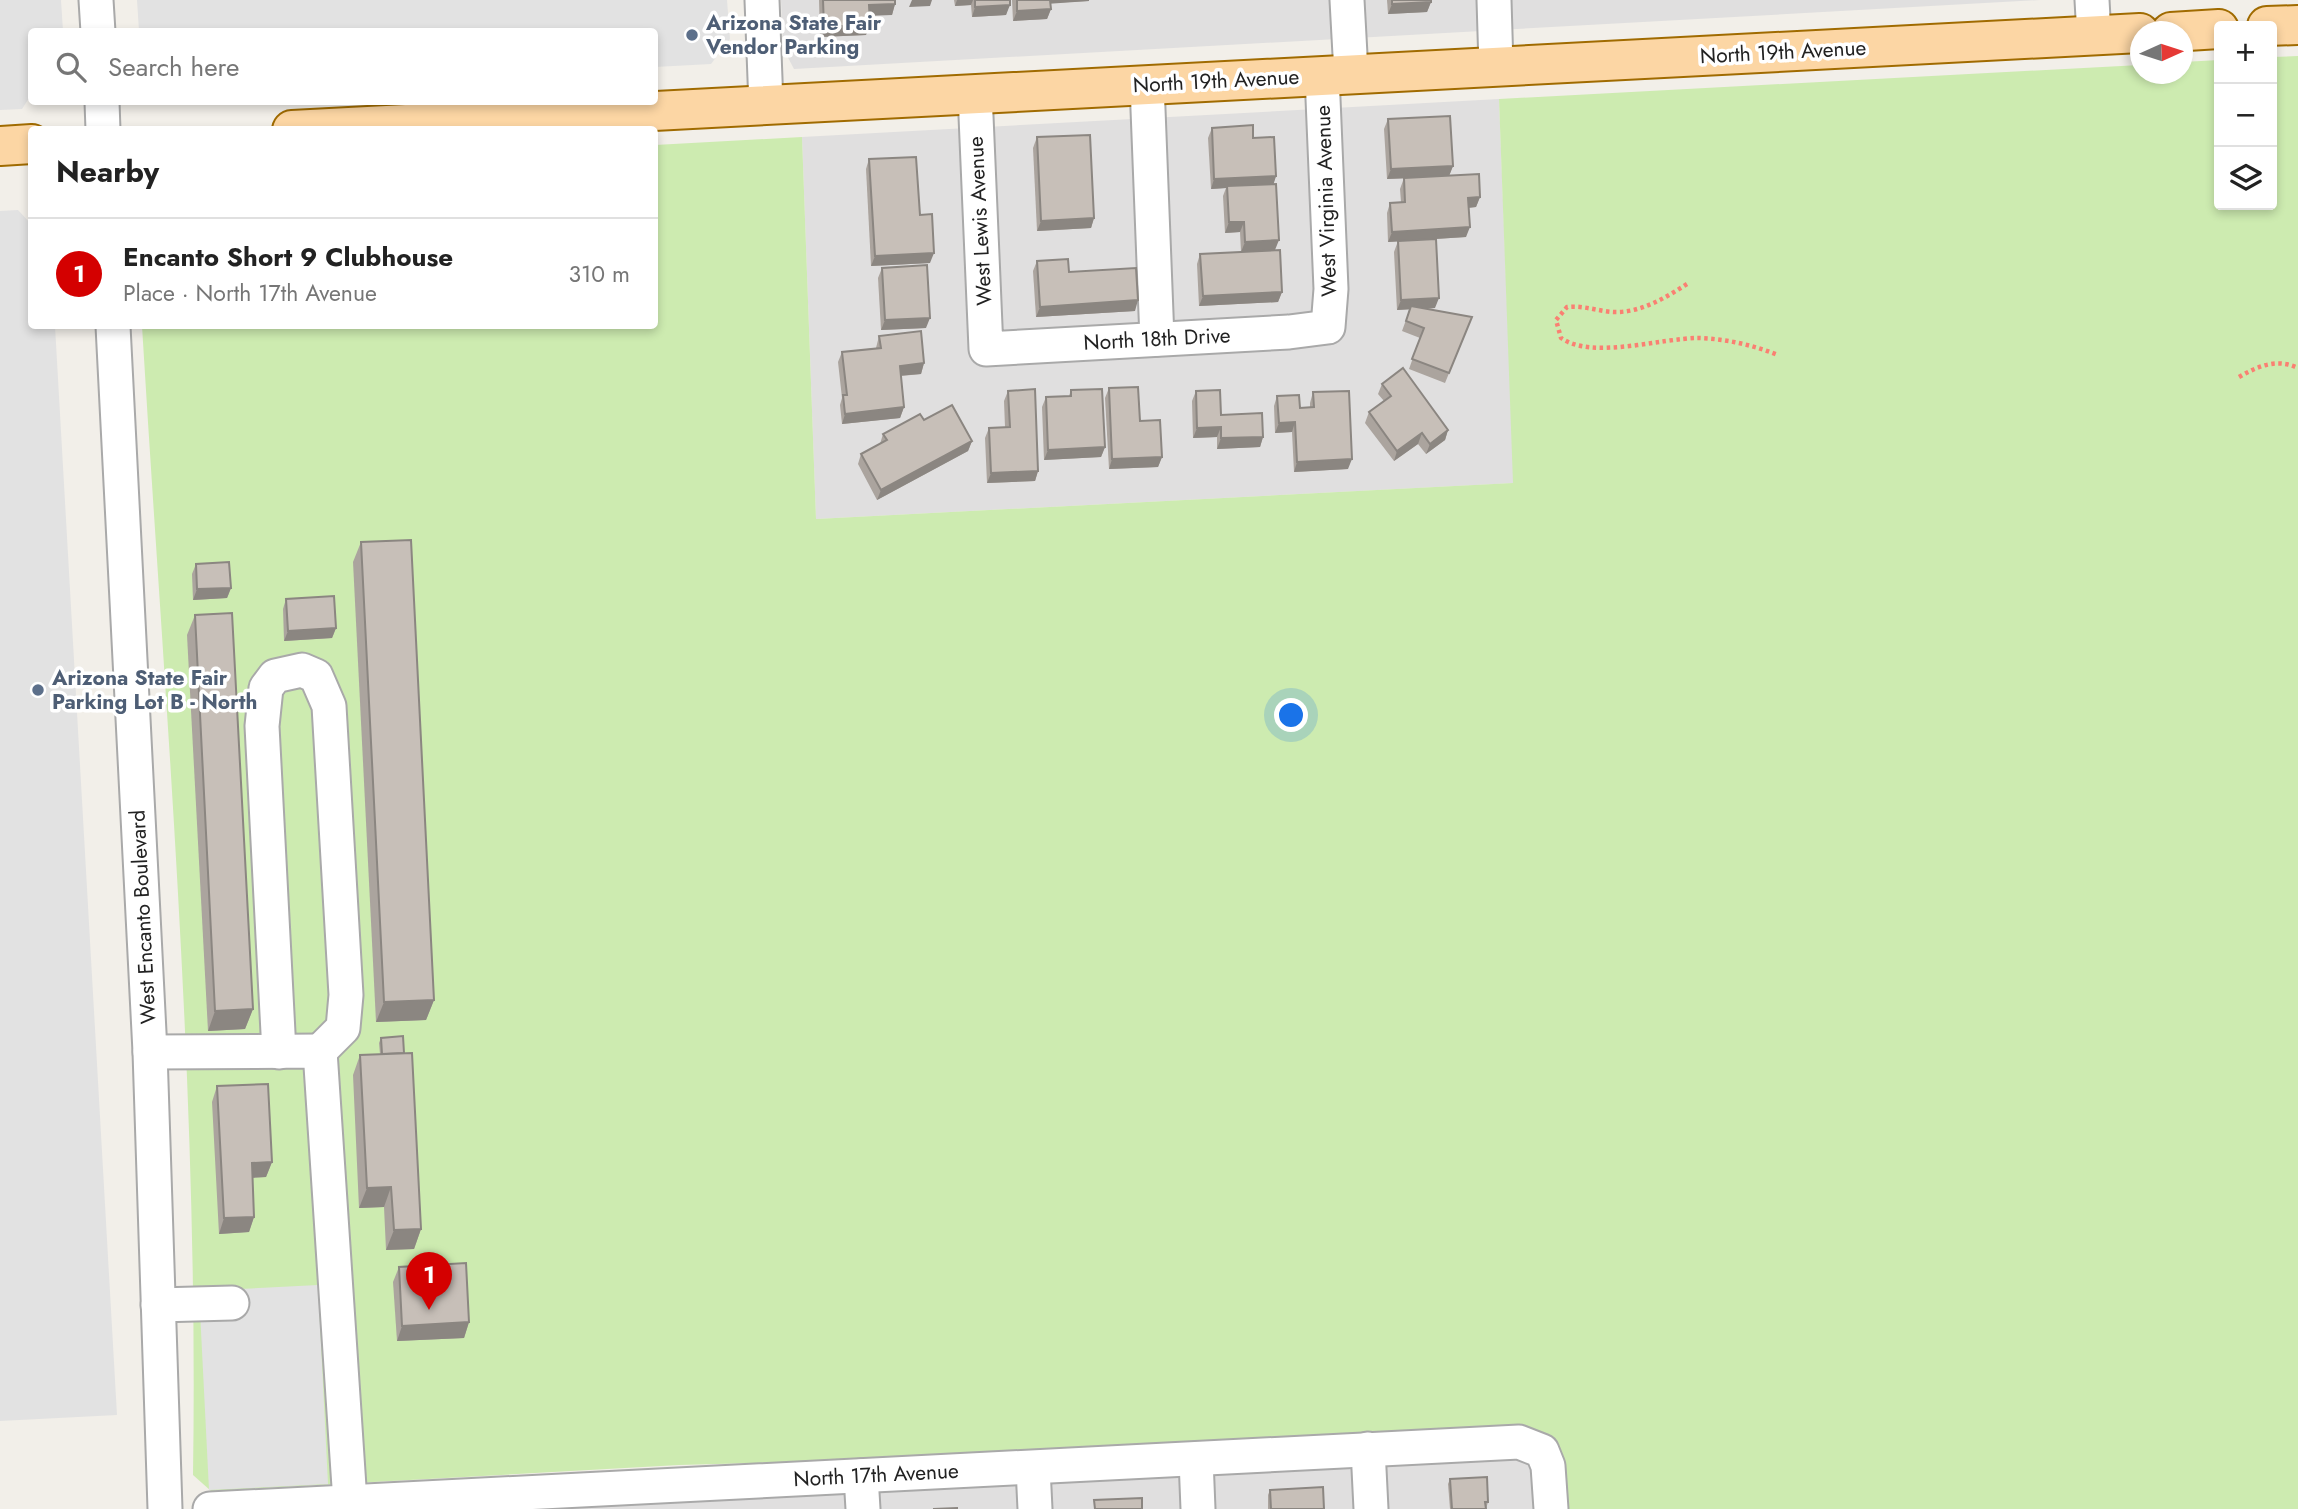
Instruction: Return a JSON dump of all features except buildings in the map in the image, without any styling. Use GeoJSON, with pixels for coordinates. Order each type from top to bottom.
{"type":"FeatureCollection","features":[{"type":"Feature","properties":{"kind":"main road","name":"North 19th Avenue"},"geometry":{"type":"LineString","coordinates":[[368,126],[1496,66],[2093,18],[2130,30]]}},
{"type":"Feature","properties":{"kind":"main road"},"geometry":{"type":"LineString","coordinates":[[2277,25],[2298,24]]}},
{"type":"Feature","properties":{"kind":"main road"},"geometry":{"type":"LineString","coordinates":[[2193,31],[2214,29]]}},
{"type":"Feature","properties":{"kind":"main road"},"geometry":{"type":"LineString","coordinates":[[0,146],[28,144]]}},
{"type":"Feature","properties":{"kind":"street"},"geometry":{"type":"LineString","coordinates":[[96,0],[97,28]]}},
{"type":"Feature","properties":{"kind":"street"},"geometry":{"type":"LineString","coordinates":[[762,0],[766,105]]}},
{"type":"Feature","properties":{"kind":"street","name":"West Virginia Avenue"},"geometry":{"type":"LineString","coordinates":[[1328,327],[1336,74],[1347,0]]}},
{"type":"Feature","properties":{"kind":"street"},"geometry":{"type":"LineString","coordinates":[[1494,0],[1496,66]]}},
{"type":"Feature","properties":{"kind":"street"},"geometry":{"type":"LineString","coordinates":[[1147,84],[1157,339]]}},
{"type":"Feature","properties":{"kind":"street","name":"West Lewis Avenue"},"geometry":{"type":"LineString","coordinates":[[975,93],[986,349]]}},
{"type":"Feature","properties":{"kind":"street"},"geometry":{"type":"LineString","coordinates":[[102,105],[103,126]]}},
{"type":"Feature","properties":{"kind":"street","name":"North 18th Drive"},"geometry":{"type":"LineString","coordinates":[[986,349],[1289,332],[1328,327]]}},
{"type":"Feature","properties":{"kind":"street","name":"West Encanto Boulevard"},"geometry":{"type":"LineString","coordinates":[[113,329],[150,1052],[165,1509]]}},
{"type":"Feature","properties":{"kind":"street"},"geometry":{"type":"LineString","coordinates":[[150,1052],[279,1052],[320,1051],[343,1028],[346,995],[329,706],[316,676],[302,670],[275,676],[266,688],[262,716],[279,1052]]}},
{"type":"Feature","properties":{"kind":"street"},"geometry":{"type":"LineString","coordinates":[[320,1051],[345,1504]]}},
{"type":"Feature","properties":{"kind":"street"},"geometry":{"type":"LineString","coordinates":[[158,1306],[232,1303]]}},
{"type":"Feature","properties":{"kind":"street","name":"North 17th Avenue"},"geometry":{"type":"LineString","coordinates":[[210,1509],[300,1491],[345,1504],[692,1497],[861,1476],[1519,1442],[1542,1451],[1548,1466],[1550,1509]]}},
{"type":"Feature","properties":{"kind":"street"},"geometry":{"type":"LineString","coordinates":[[1368,1449],[1371,1509]]}},
{"type":"Feature","properties":{"kind":"street"},"geometry":{"type":"LineString","coordinates":[[1196,1459],[1198,1509]]}},
{"type":"Feature","properties":{"kind":"street"},"geometry":{"type":"LineString","coordinates":[[1033,1468],[1035,1509]]}},
{"type":"Feature","properties":{"kind":"street"},"geometry":{"type":"LineString","coordinates":[[861,1476],[863,1509]]}},
{"type":"Feature","properties":{"kind":"path"},"geometry":{"type":"LineString","coordinates":[[1686,284],[1647,306],[1632,310],[1614,312],[1579,306],[1567,307],[1556,320],[1561,338],[1582,347],[1710,339],[1746,345],[1778,355]]}},
{"type":"Feature","properties":{"kind":"path"},"geometry":{"type":"LineString","coordinates":[[2239,377],[2281,362],[2298,368]]}},
{"type":"Feature","properties":{"kind":"shaded area"},"geometry":{"type":"Polygon","coordinates":[[[0,0],[61,0],[63,28],[28,28],[28,100],[22,109],[0,110],[0,0]]]}},
{"type":"Feature","properties":{"kind":"shaded area","name":"Arizona State Fair Vendor Parking"},"geometry":{"type":"Polygon","coordinates":[[[137,0],[727,0],[730,39],[711,64],[658,67],[658,28],[139,28],[137,0]]]}},
{"type":"Feature","properties":{"kind":"shaded area"},"geometry":{"type":"Polygon","coordinates":[[[781,0],[2040,0],[794,69],[783,48],[781,0]]]}},
{"type":"Feature","properties":{"kind":"shaded area"},"geometry":{"type":"Polygon","coordinates":[[[1499,99],[1514,483],[816,519],[802,137],[1499,99]]]}},
{"type":"Feature","properties":{"kind":"shaded area","name":"Arizona State Fair Parking Lot B - North"},"geometry":{"type":"Polygon","coordinates":[[[18,210],[28,221],[28,329],[55,329],[117,1415],[0,1421],[0,211],[18,210]]]}},
{"type":"Feature","properties":{"kind":"shaded area"},"geometry":{"type":"Polygon","coordinates":[[[318,1285],[328,1484],[209,1490],[199,1291],[318,1285]]]}},
{"type":"Feature","properties":{"kind":"shaded area"},"geometry":{"type":"Polygon","coordinates":[[[1531,1457],[1533,1509],[508,1509],[1531,1457]]]}},
{"type":"Feature","properties":{"kind":"green space"},"geometry":{"type":"Polygon","coordinates":[[[2298,56],[2298,1509],[1567,1509],[1564,1463],[1547,1435],[1015,1456],[679,1465],[211,1491],[193,1475],[191,1187],[186,1043],[142,329],[658,329],[658,145],[802,137],[816,519],[1513,483],[1499,99],[2130,66],[2130,84],[2193,84],[2193,61],[2214,60],[2214,210],[2277,210],[2277,57],[2298,56]]]}},
{"type":"Feature","properties":{"kind":"place","name":"Arizona State Fair Vendor Parking"},"geometry":{"type":"Point","coordinates":[692,35]}},
{"type":"Feature","properties":{"kind":"place","name":"Arizona State Fair Parking Lot B - North"},"geometry":{"type":"Point","coordinates":[38,690]}},
{"type":"Feature","properties":{"kind":"place","name":"Encanto Short 9 Clubhouse"},"geometry":{"type":"Point","coordinates":[429,1310]}}]}
